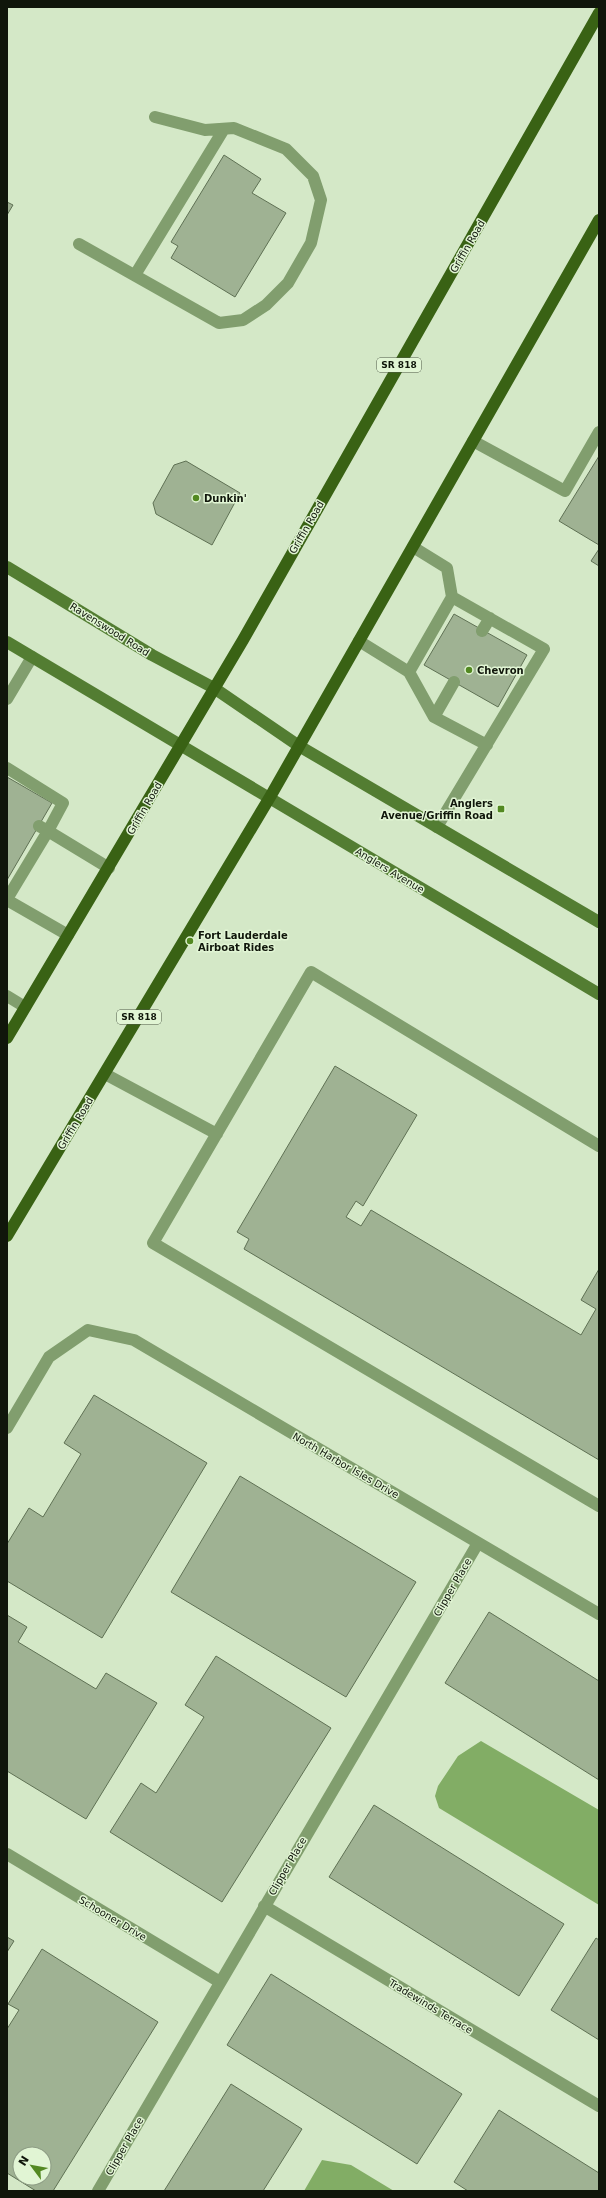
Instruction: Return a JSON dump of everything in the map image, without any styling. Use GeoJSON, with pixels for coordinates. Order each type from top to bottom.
{"type":"FeatureCollection","features":[{"type":"Feature","properties":{"kind":"main road","name":"Griffin Road"},"geometry":{"type":"LineString","coordinates":[[7,1038],[109,868],[214,688],[599,13]]}},
{"type":"Feature","properties":{"kind":"main road","name":"Griffin Road"},"geometry":{"type":"LineString","coordinates":[[7,1236],[270,797],[599,220]]}},
{"type":"Feature","properties":{"kind":"street"},"geometry":{"type":"LineString","coordinates":[[79,244],[219,323],[244,320],[266,305],[288,283],[311,243],[321,200],[313,176],[286,149],[234,128],[205,130],[155,117]]}},
{"type":"Feature","properties":{"kind":"street"},"geometry":{"type":"LineString","coordinates":[[135,275],[224,129]]}},
{"type":"Feature","properties":{"kind":"street"},"geometry":{"type":"LineString","coordinates":[[473,441],[564,490],[599,432]]}},
{"type":"Feature","properties":{"kind":"street"},"geometry":{"type":"LineString","coordinates":[[410,672],[452,597],[447,568],[413,547]]}},
{"type":"Feature","properties":{"kind":"street","name":"Ravenswood Road"},"geometry":{"type":"LineString","coordinates":[[7,567],[152,655],[214,688]]}},
{"type":"Feature","properties":{"kind":"street"},"geometry":{"type":"LineString","coordinates":[[437,827],[544,649],[452,597]]}},
{"type":"Feature","properties":{"kind":"street"},"geometry":{"type":"LineString","coordinates":[[482,631],[490,618]]}},
{"type":"Feature","properties":{"kind":"street"},"geometry":{"type":"LineString","coordinates":[[7,642],[181,745]]}},
{"type":"Feature","properties":{"kind":"street"},"geometry":{"type":"LineString","coordinates":[[359,642],[410,672],[434,717],[487,745]]}},
{"type":"Feature","properties":{"kind":"street"},"geometry":{"type":"LineString","coordinates":[[7,699],[32,657]]}},
{"type":"Feature","properties":{"kind":"street"},"geometry":{"type":"LineString","coordinates":[[434,717],[454,682]]}},
{"type":"Feature","properties":{"kind":"street"},"geometry":{"type":"LineString","coordinates":[[214,688],[299,746],[599,922]]}},
{"type":"Feature","properties":{"kind":"street","name":"Anglers Avenue"},"geometry":{"type":"LineString","coordinates":[[181,745],[599,994]]}},
{"type":"Feature","properties":{"kind":"street"},"geometry":{"type":"LineString","coordinates":[[7,768],[63,803],[43,829],[11,883],[7,899],[68,935]]}},
{"type":"Feature","properties":{"kind":"street"},"geometry":{"type":"LineString","coordinates":[[43,829],[109,868]]}},
{"type":"Feature","properties":{"kind":"street"},"geometry":{"type":"LineString","coordinates":[[599,1146],[310,972],[153,1243],[599,1506]]}},
{"type":"Feature","properties":{"kind":"street"},"geometry":{"type":"LineString","coordinates":[[7,996],[26,1007]]}},
{"type":"Feature","properties":{"kind":"street"},"geometry":{"type":"LineString","coordinates":[[104,1074],[217,1134]]}},
{"type":"Feature","properties":{"kind":"street","name":"North Harbor Isles Drive"},"geometry":{"type":"LineString","coordinates":[[7,1428],[49,1358],[88,1330],[134,1340],[599,1614]]}},
{"type":"Feature","properties":{"kind":"street","name":"Clipper Place"},"geometry":{"type":"LineString","coordinates":[[98,2191],[478,1543]]}},
{"type":"Feature","properties":{"kind":"street","name":"Schooner Drive"},"geometry":{"type":"LineString","coordinates":[[7,1854],[220,1982]]}},
{"type":"Feature","properties":{"kind":"street","name":"Tradewinds Terrace"},"geometry":{"type":"LineString","coordinates":[[264,1906],[599,2106]]}},
{"type":"Feature","properties":{"kind":"shaded area"},"geometry":{"type":"Polygon","coordinates":[[[481,1741],[599,1810],[599,1905],[439,1808],[435,1796],[438,1786],[458,1756],[481,1741]]]}},
{"type":"Feature","properties":{"kind":"shaded area"},"geometry":{"type":"Polygon","coordinates":[[[322,2160],[351,2165],[394,2191],[304,2191],[322,2160]]]}},
{"type":"Feature","properties":{"kind":"building"},"geometry":{"type":"Polygon","coordinates":[[[224,155],[261,179],[252,193],[286,213],[235,297],[171,258],[178,246],[171,242],[224,155]]]}},
{"type":"Feature","properties":{"kind":"building"},"geometry":{"type":"Polygon","coordinates":[[[7,202],[13,205],[7,215],[7,202]]]}},
{"type":"Feature","properties":{"kind":"building"},"geometry":{"type":"Polygon","coordinates":[[[599,456],[599,545],[559,521],[599,456]]]}},
{"type":"Feature","properties":{"kind":"building","name":"Dunkin'"},"geometry":{"type":"Polygon","coordinates":[[[186,461],[240,493],[212,545],[156,514],[153,503],[174,465],[186,461]]]}},
{"type":"Feature","properties":{"kind":"building"},"geometry":{"type":"Polygon","coordinates":[[[599,549],[599,566],[591,561],[599,549]]]}},
{"type":"Feature","properties":{"kind":"building"},"geometry":{"type":"Polygon","coordinates":[[[454,614],[527,655],[498,707],[424,665],[454,614]]]}},
{"type":"Feature","properties":{"kind":"building"},"geometry":{"type":"Polygon","coordinates":[[[7,777],[52,803],[7,880],[7,777]]]}},
{"type":"Feature","properties":{"kind":"building"},"geometry":{"type":"Polygon","coordinates":[[[335,1066],[417,1115],[363,1206],[356,1201],[346,1217],[361,1226],[371,1210],[581,1335],[596,1309],[581,1300],[599,1269],[599,1460],[244,1249],[249,1239],[237,1232],[335,1066]]]}},
{"type":"Feature","properties":{"kind":"building"},"geometry":{"type":"Polygon","coordinates":[[[94,1395],[207,1463],[102,1638],[7,1581],[7,1544],[29,1508],[43,1517],[81,1454],[64,1443],[94,1395]]]}},
{"type":"Feature","properties":{"kind":"building"},"geometry":{"type":"Polygon","coordinates":[[[240,1476],[416,1582],[346,1697],[171,1592],[240,1476]]]}},
{"type":"Feature","properties":{"kind":"building"},"geometry":{"type":"Polygon","coordinates":[[[489,1612],[599,1681],[599,1780],[445,1683],[489,1612]]]}},
{"type":"Feature","properties":{"kind":"building"},"geometry":{"type":"Polygon","coordinates":[[[7,1615],[27,1627],[18,1642],[96,1689],[106,1673],[157,1703],[86,1819],[7,1771],[7,1615]]]}},
{"type":"Feature","properties":{"kind":"building"},"geometry":{"type":"Polygon","coordinates":[[[216,1656],[331,1728],[222,1902],[110,1832],[141,1783],[156,1793],[204,1717],[185,1705],[216,1656]]]}},
{"type":"Feature","properties":{"kind":"building"},"geometry":{"type":"Polygon","coordinates":[[[374,1805],[564,1924],[519,1996],[329,1877],[374,1805]]]}},
{"type":"Feature","properties":{"kind":"building"},"geometry":{"type":"Polygon","coordinates":[[[7,1937],[14,1941],[7,1952],[7,1937]]]}},
{"type":"Feature","properties":{"kind":"building"},"geometry":{"type":"Polygon","coordinates":[[[596,1938],[599,1940],[599,2040],[551,2010],[596,1938]]]}},
{"type":"Feature","properties":{"kind":"building"},"geometry":{"type":"Polygon","coordinates":[[[42,1949],[158,2022],[53,2191],[36,2191],[28,2186],[52,2186],[52,2146],[12,2146],[12,2176],[7,2173],[7,2029],[19,2010],[8,2004],[42,1949]]]}},
{"type":"Feature","properties":{"kind":"building"},"geometry":{"type":"Polygon","coordinates":[[[271,1974],[462,2094],[417,2164],[227,2045],[271,1974]]]}},
{"type":"Feature","properties":{"kind":"building"},"geometry":{"type":"Polygon","coordinates":[[[231,2084],[302,2129],[263,2191],[164,2191],[231,2084]]]}},
{"type":"Feature","properties":{"kind":"building"},"geometry":{"type":"Polygon","coordinates":[[[499,2110],[599,2173],[599,2191],[468,2191],[454,2182],[499,2110]]]}},
{"type":"Feature","properties":{"kind":"place","name":"Dunkin'"},"geometry":{"type":"Point","coordinates":[196,498]}},
{"type":"Feature","properties":{"kind":"place","name":"Chevron"},"geometry":{"type":"Point","coordinates":[469,670]}},
{"type":"Feature","properties":{"kind":"place","name":"Anglers Avenue/Griffin Road"},"geometry":{"type":"Point","coordinates":[501,809]}},
{"type":"Feature","properties":{"kind":"place","name":"Fort Lauderdale Airboat Rides"},"geometry":{"type":"Point","coordinates":[190,941]}}]}
